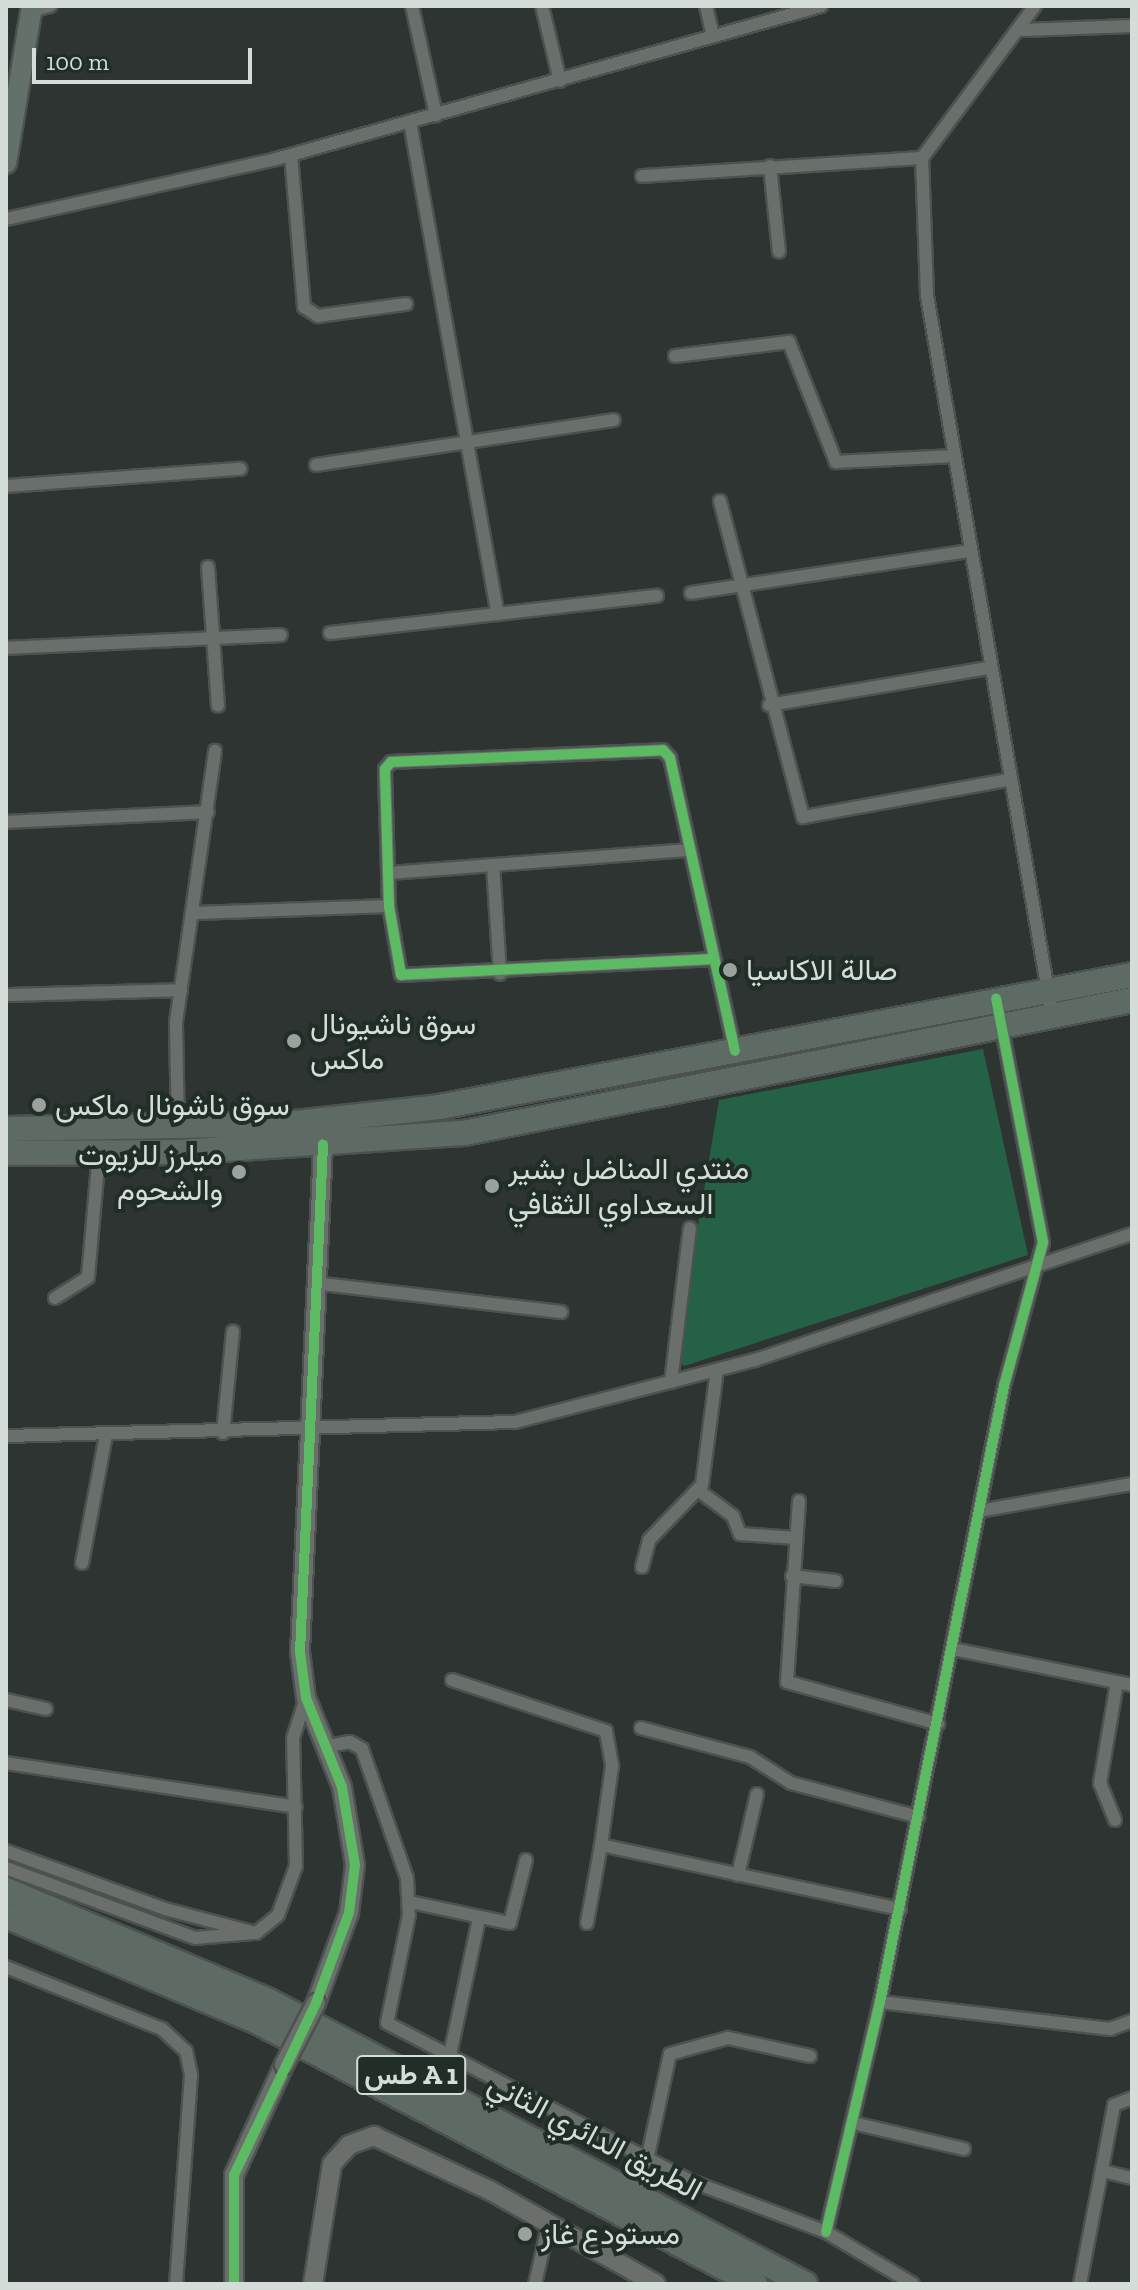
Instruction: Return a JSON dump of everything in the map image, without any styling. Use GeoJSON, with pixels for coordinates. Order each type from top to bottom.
{"type":"FeatureCollection","features":[{"type":"Feature","properties":{"kind":"highway"},"geometry":{"type":"LineString","coordinates":[[6,1153],[323,1145],[464,1133],[1003,1023],[1132,975]]}},
{"type":"Feature","properties":{"kind":"highway"},"geometry":{"type":"LineString","coordinates":[[6,1129],[178,1129],[439,1107],[996,999],[1050,1003],[1132,1000]]}},
{"type":"Feature","properties":{"kind":"highway"},"geometry":{"type":"LineString","coordinates":[[586,1080],[591,1109]]}},
{"type":"Feature","properties":{"kind":"highway","name":"الطريق الدائري الثاني"},"geometry":{"type":"LineString","coordinates":[[6,1890],[269,2001],[805,2284]]}},
{"type":"Feature","properties":{"kind":"highway","name":"الطريق الدائري الثاني"},"geometry":{"type":"LineString","coordinates":[[6,1916],[256,2021],[755,2284]]}},
{"type":"Feature","properties":{"kind":"main road"},"geometry":{"type":"LineString","coordinates":[[6,163],[38,8]]}},
{"type":"Feature","properties":{"kind":"street"},"geometry":{"type":"LineString","coordinates":[[412,6],[436,115]]}},
{"type":"Feature","properties":{"kind":"street"},"geometry":{"type":"LineString","coordinates":[[542,6],[560,81]]}},
{"type":"Feature","properties":{"kind":"street"},"geometry":{"type":"LineString","coordinates":[[706,6],[713,36]]}},
{"type":"Feature","properties":{"kind":"street"},"geometry":{"type":"LineString","coordinates":[[6,219],[291,155],[821,6]]}},
{"type":"Feature","properties":{"kind":"street"},"geometry":{"type":"LineString","coordinates":[[1035,6],[1022,30],[922,158],[927,296],[1006,780],[1050,1003]]}},
{"type":"Feature","properties":{"kind":"street"},"geometry":{"type":"LineString","coordinates":[[1022,30],[1132,26]]}},
{"type":"Feature","properties":{"kind":"street"},"geometry":{"type":"LineString","coordinates":[[410,122],[498,614]]}},
{"type":"Feature","properties":{"kind":"street"},"geometry":{"type":"LineString","coordinates":[[291,155],[304,307],[318,316],[406,304]]}},
{"type":"Feature","properties":{"kind":"street"},"geometry":{"type":"LineString","coordinates":[[642,176],[922,158]]}},
{"type":"Feature","properties":{"kind":"street"},"geometry":{"type":"LineString","coordinates":[[770,166],[779,252]]}},
{"type":"Feature","properties":{"kind":"street"},"geometry":{"type":"LineString","coordinates":[[675,356],[789,342],[836,462],[954,456]]}},
{"type":"Feature","properties":{"kind":"street"},"geometry":{"type":"LineString","coordinates":[[316,465],[468,445],[614,420]]}},
{"type":"Feature","properties":{"kind":"street"},"geometry":{"type":"LineString","coordinates":[[6,486],[240,469]]}},
{"type":"Feature","properties":{"kind":"street"},"geometry":{"type":"LineString","coordinates":[[720,501],[797,810],[811,820],[1006,780]]}},
{"type":"Feature","properties":{"kind":"street"},"geometry":{"type":"LineString","coordinates":[[691,593],[969,551]]}},
{"type":"Feature","properties":{"kind":"street"},"geometry":{"type":"LineString","coordinates":[[208,567],[218,706]]}},
{"type":"Feature","properties":{"kind":"street"},"geometry":{"type":"LineString","coordinates":[[330,633],[657,596]]}},
{"type":"Feature","properties":{"kind":"street"},"geometry":{"type":"LineString","coordinates":[[6,648],[214,641],[281,635]]}},
{"type":"Feature","properties":{"kind":"street"},"geometry":{"type":"LineString","coordinates":[[769,705],[988,668]]}},
{"type":"Feature","properties":{"kind":"street"},"geometry":{"type":"LineString","coordinates":[[714,959],[500,974],[401,975],[389,906],[382,782],[391,762],[652,745],[670,758],[735,1051]]}},
{"type":"Feature","properties":{"kind":"street"},"geometry":{"type":"LineString","coordinates":[[178,1129],[181,990],[195,913],[215,751]]}},
{"type":"Feature","properties":{"kind":"street"},"geometry":{"type":"LineString","coordinates":[[6,822],[208,812]]}},
{"type":"Feature","properties":{"kind":"street"},"geometry":{"type":"LineString","coordinates":[[389,873],[690,850]]}},
{"type":"Feature","properties":{"kind":"street"},"geometry":{"type":"LineString","coordinates":[[493,865],[500,974]]}},
{"type":"Feature","properties":{"kind":"street"},"geometry":{"type":"LineString","coordinates":[[195,913],[389,906]]}},
{"type":"Feature","properties":{"kind":"street"},"geometry":{"type":"LineString","coordinates":[[6,995],[181,990]]}},
{"type":"Feature","properties":{"kind":"street"},"geometry":{"type":"LineString","coordinates":[[826,2232],[880,2002],[984,1510],[1004,1386],[1044,1234],[996,999]]}},
{"type":"Feature","properties":{"kind":"street"},"geometry":{"type":"LineString","coordinates":[[234,2284],[234,2175],[316,2003],[349,1913],[355,1865],[329,1746],[306,1698],[300,1652],[322,1284],[323,1145]]}},
{"type":"Feature","properties":{"kind":"street"},"geometry":{"type":"LineString","coordinates":[[55,1298],[88,1277],[99,1153]]}},
{"type":"Feature","properties":{"kind":"street"},"geometry":{"type":"LineString","coordinates":[[671,1382],[690,1228]]}},
{"type":"Feature","properties":{"kind":"street"},"geometry":{"type":"LineString","coordinates":[[6,1436],[312,1431],[515,1422],[717,1370],[1132,1234]]}},
{"type":"Feature","properties":{"kind":"street"},"geometry":{"type":"LineString","coordinates":[[322,1284],[561,1312]]}},
{"type":"Feature","properties":{"kind":"street"},"geometry":{"type":"LineString","coordinates":[[223,1433],[233,1331]]}},
{"type":"Feature","properties":{"kind":"street"},"geometry":{"type":"LineString","coordinates":[[642,1567],[649,1540],[698,1490],[708,1469],[717,1370]]}},
{"type":"Feature","properties":{"kind":"street"},"geometry":{"type":"LineString","coordinates":[[82,1563],[106,1435]]}},
{"type":"Feature","properties":{"kind":"street"},"geometry":{"type":"LineString","coordinates":[[984,1510],[1132,1484]]}},
{"type":"Feature","properties":{"kind":"street"},"geometry":{"type":"LineString","coordinates":[[698,1490],[733,1516],[740,1534],[796,1538]]}},
{"type":"Feature","properties":{"kind":"street"},"geometry":{"type":"LineString","coordinates":[[799,1501],[787,1682],[938,1724]]}},
{"type":"Feature","properties":{"kind":"street"},"geometry":{"type":"LineString","coordinates":[[792,1576],[836,1581]]}},
{"type":"Feature","properties":{"kind":"street"},"geometry":{"type":"LineString","coordinates":[[953,1649],[1132,1685]]}},
{"type":"Feature","properties":{"kind":"street"},"geometry":{"type":"LineString","coordinates":[[452,1680],[606,1731],[612,1766],[587,1923]]}},
{"type":"Feature","properties":{"kind":"street"},"geometry":{"type":"LineString","coordinates":[[1115,1820],[1100,1783],[1117,1682]]}},
{"type":"Feature","properties":{"kind":"street"},"geometry":{"type":"LineString","coordinates":[[6,1868],[195,1938],[256,1933],[278,1915],[289,1893],[296,1807],[293,1738],[306,1698]]}},
{"type":"Feature","properties":{"kind":"street"},"geometry":{"type":"LineString","coordinates":[[6,1700],[46,1709]]}},
{"type":"Feature","properties":{"kind":"street"},"geometry":{"type":"LineString","coordinates":[[641,1728],[750,1757],[791,1783],[919,1817]]}},
{"type":"Feature","properties":{"kind":"street"},"geometry":{"type":"LineString","coordinates":[[329,1746],[350,1742],[362,1749],[410,1902],[385,2021],[647,2160],[826,2232],[913,2284]]}},
{"type":"Feature","properties":{"kind":"street"},"geometry":{"type":"LineString","coordinates":[[6,1763],[296,1807]]}},
{"type":"Feature","properties":{"kind":"street"},"geometry":{"type":"LineString","coordinates":[[738,1875],[757,1794]]}},
{"type":"Feature","properties":{"kind":"street"},"geometry":{"type":"LineString","coordinates":[[601,1845],[900,1909]]}},
{"type":"Feature","properties":{"kind":"street"},"geometry":{"type":"LineString","coordinates":[[6,1851],[165,1909],[256,1933]]}},
{"type":"Feature","properties":{"kind":"street"},"geometry":{"type":"LineString","coordinates":[[410,1902],[479,1918],[513,1921],[526,1860]]}},
{"type":"Feature","properties":{"kind":"street"},"geometry":{"type":"LineString","coordinates":[[450,2055],[479,1918]]}},
{"type":"Feature","properties":{"kind":"street"},"geometry":{"type":"LineString","coordinates":[[6,1967],[170,2033],[186,2051],[191,2075],[176,2284]]}},
{"type":"Feature","properties":{"kind":"street"},"geometry":{"type":"LineString","coordinates":[[880,2002],[1110,2029],[1132,2021]]}},
{"type":"Feature","properties":{"kind":"street"},"geometry":{"type":"LineString","coordinates":[[647,2160],[670,2054],[728,2038],[810,2056]]}},
{"type":"Feature","properties":{"kind":"street"},"geometry":{"type":"LineString","coordinates":[[1080,2284],[1114,2105],[1132,2098]]}},
{"type":"Feature","properties":{"kind":"street"},"geometry":{"type":"LineString","coordinates":[[853,2123],[964,2149]]}},
{"type":"Feature","properties":{"kind":"street"},"geometry":{"type":"LineString","coordinates":[[313,2284],[332,2164],[365,2138],[391,2139],[549,2223],[630,2277],[656,2284]]}},
{"type":"Feature","properties":{"kind":"street"},"geometry":{"type":"LineString","coordinates":[[1103,2171],[1132,2178]]}},
{"type":"Feature","properties":{"kind":"street"},"geometry":{"type":"LineString","coordinates":[[535,2284],[549,2223]]}},
{"type":"Feature","properties":{"kind":"green space"},"geometry":{"type":"Polygon","coordinates":[[[983,1049],[1028,1255],[684,1366],[676,1357],[719,1100],[983,1049]]]}},
{"type":"Feature","properties":{"kind":"cycle path"},"geometry":{"type":"LineString","coordinates":[[714,959],[401,975],[389,906],[385,769],[391,762],[663,750],[670,758],[735,1051]]}},
{"type":"Feature","properties":{"kind":"cycle path"},"geometry":{"type":"LineString","coordinates":[[826,2232],[880,2002],[1004,1386],[1043,1242],[996,999]]}},
{"type":"Feature","properties":{"kind":"cycle path"},"geometry":{"type":"LineString","coordinates":[[234,2284],[234,2175],[316,2003],[349,1913],[355,1865],[342,1787],[306,1698],[300,1652],[323,1145]]}},
{"type":"Feature","properties":{"kind":"place","name":"صالة الاكاسيا"},"geometry":{"type":"Point","coordinates":[730,970]}},
{"type":"Feature","properties":{"kind":"place","name":"سوق ناشيونال ماكس"},"geometry":{"type":"Point","coordinates":[294,1041]}},
{"type":"Feature","properties":{"kind":"place","name":"سوق ناشونال ماكس"},"geometry":{"type":"Point","coordinates":[39,1105]}},
{"type":"Feature","properties":{"kind":"place","name":"ميلرز للزيوت والشحوم"},"geometry":{"type":"Point","coordinates":[239,1172]}},
{"type":"Feature","properties":{"kind":"place","name":"منتدي المناضل بشير السعداوي الثقافي"},"geometry":{"type":"Point","coordinates":[492,1186]}},
{"type":"Feature","properties":{"kind":"place","name":"مستودع غاز"},"geometry":{"type":"Point","coordinates":[525,2234]}}]}
